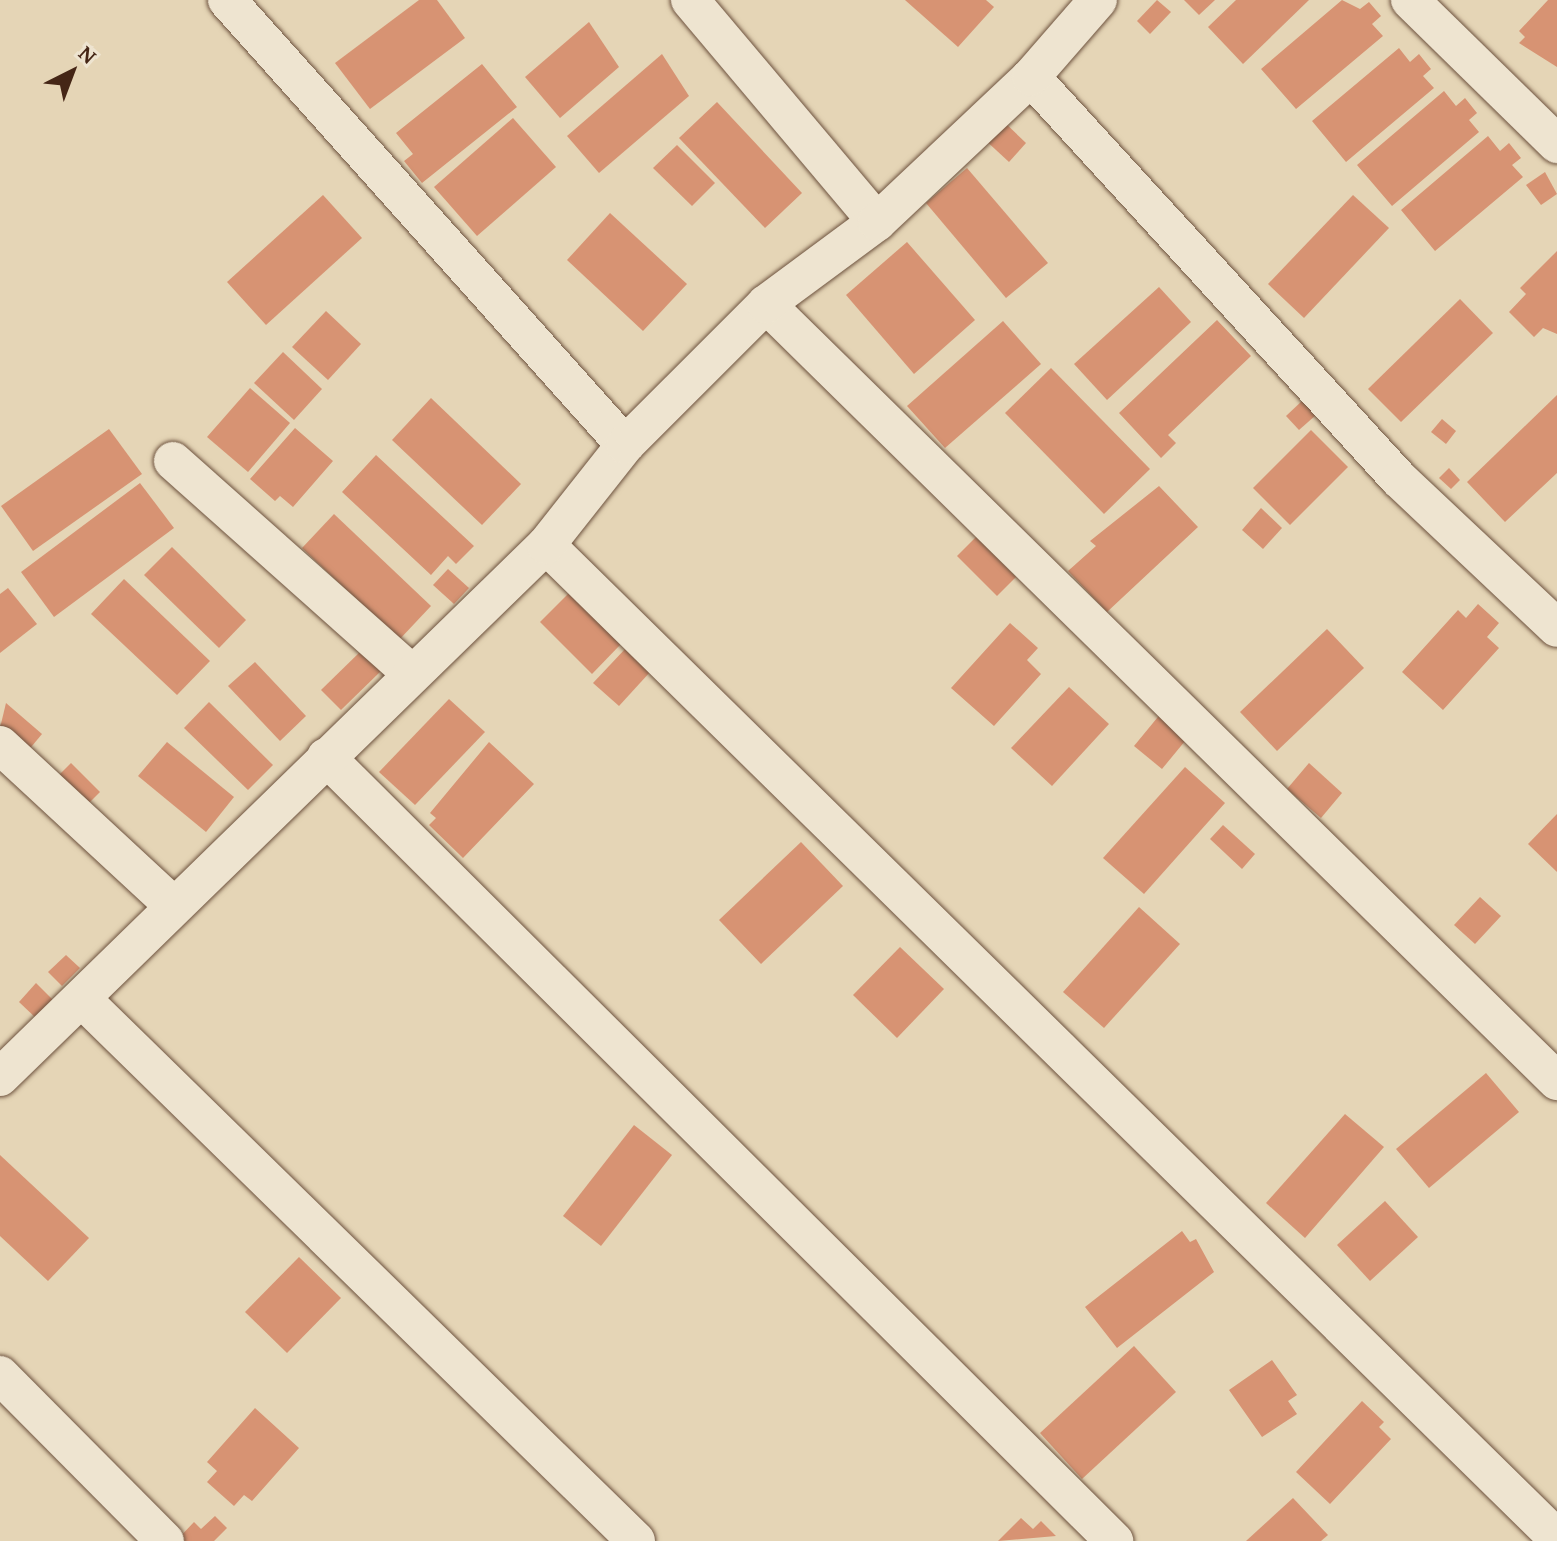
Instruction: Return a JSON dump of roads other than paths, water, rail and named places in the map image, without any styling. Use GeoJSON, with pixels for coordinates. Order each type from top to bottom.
{"type":"FeatureCollection","features":[{"type":"Feature","properties":{"kind":"street"},"geometry":{"type":"LineString","coordinates":[[227,0],[625,445]]}},
{"type":"Feature","properties":{"kind":"street"},"geometry":{"type":"LineString","coordinates":[[690,0],[877,222]]}},
{"type":"Feature","properties":{"kind":"street"},"geometry":{"type":"LineString","coordinates":[[0,1077],[82,999],[173,905],[546,545],[625,445],[766,304],[877,222],[1031,77],[1098,0]]}},
{"type":"Feature","properties":{"kind":"street"},"geometry":{"type":"LineString","coordinates":[[1410,0],[1557,144]]}},
{"type":"Feature","properties":{"kind":"street"},"geometry":{"type":"LineString","coordinates":[[1031,77],[1399,479],[1557,628]]}},
{"type":"Feature","properties":{"kind":"street"},"geometry":{"type":"LineString","coordinates":[[766,304],[1557,1081]]}},
{"type":"Feature","properties":{"kind":"street"},"geometry":{"type":"LineString","coordinates":[[173,461],[412,674]]}},
{"type":"Feature","properties":{"kind":"street"},"geometry":{"type":"LineString","coordinates":[[546,545],[1557,1538]]}},
{"type":"Feature","properties":{"kind":"street"},"geometry":{"type":"LineString","coordinates":[[0,745],[173,905]]}},
{"type":"Feature","properties":{"kind":"street"},"geometry":{"type":"LineString","coordinates":[[326,757],[1114,1541]]}},
{"type":"Feature","properties":{"kind":"street"},"geometry":{"type":"LineString","coordinates":[[82,999],[636,1541]]}},
{"type":"Feature","properties":{"kind":"street"},"geometry":{"type":"LineString","coordinates":[[0,1375],[165,1541]]}}]}
